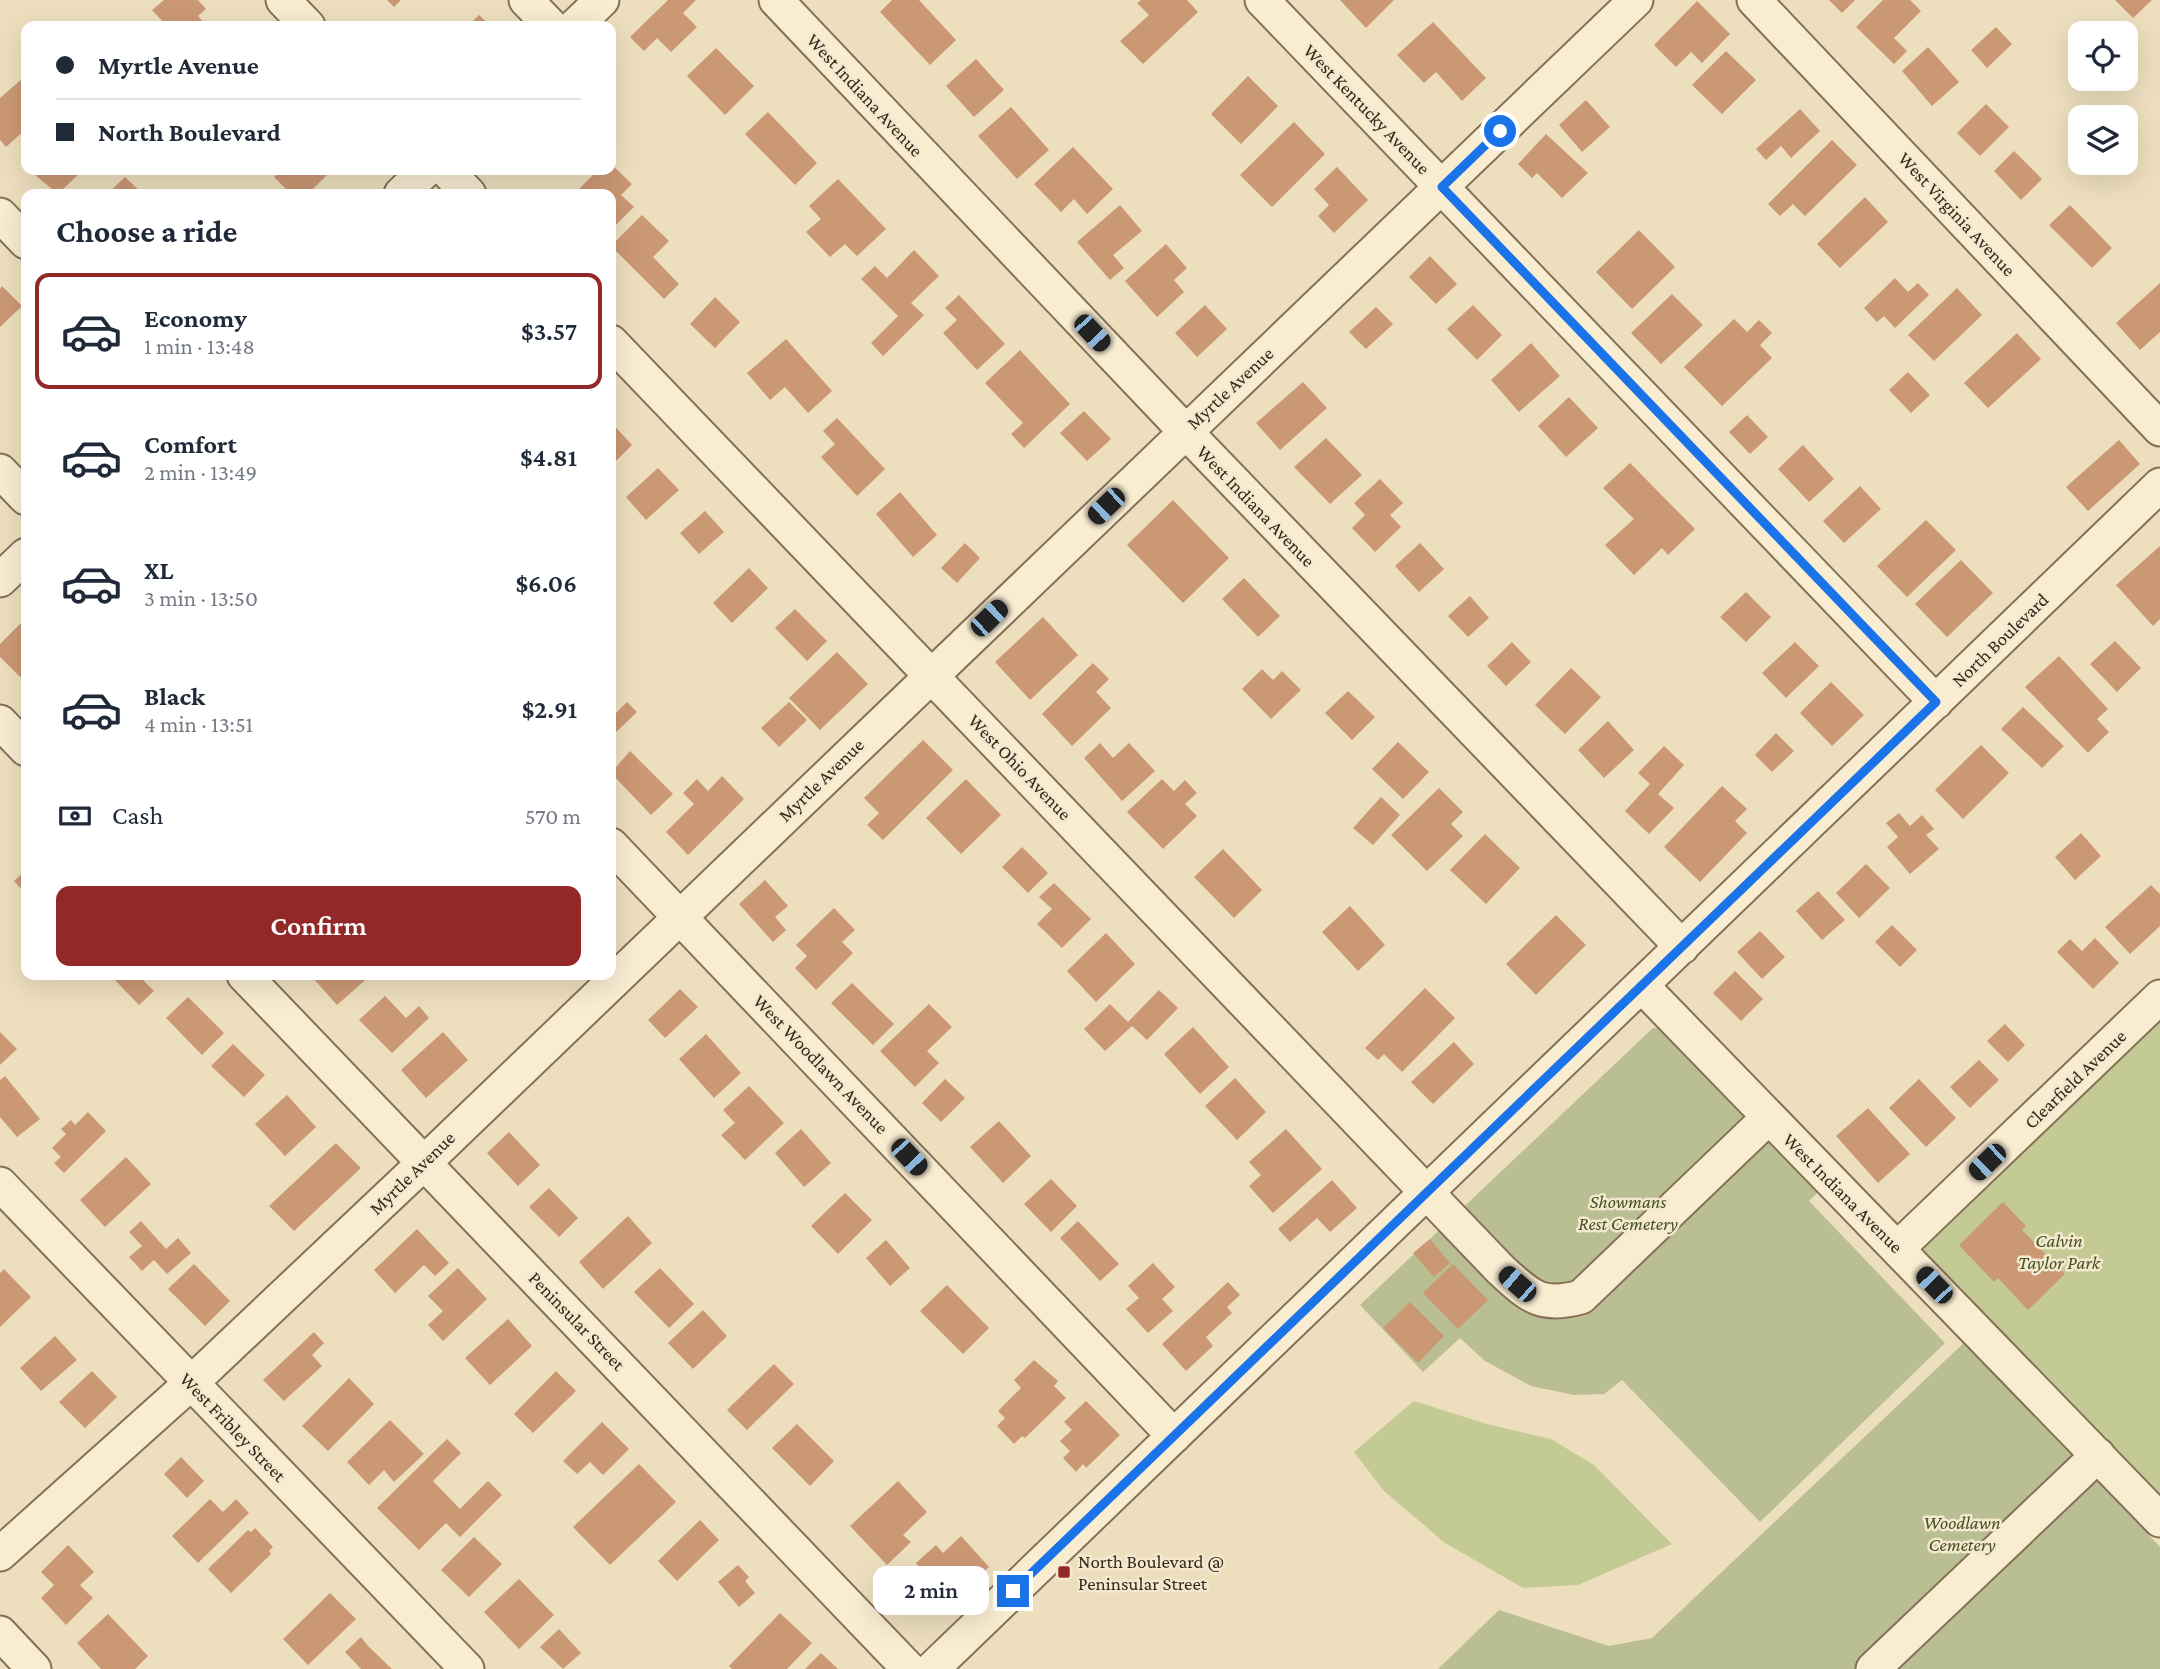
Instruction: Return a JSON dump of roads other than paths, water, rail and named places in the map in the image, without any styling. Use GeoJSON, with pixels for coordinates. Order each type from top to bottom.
{"type":"FeatureCollection","features":[{"type":"Feature","properties":{"kind":"street"},"geometry":{"type":"LineString","coordinates":[[283,0],[303,21]]}},
{"type":"Feature","properties":{"kind":"street"},"geometry":{"type":"LineString","coordinates":[[526,0],[546,21]]}},
{"type":"Feature","properties":{"kind":"street"},"geometry":{"type":"LineString","coordinates":[[580,21],[602,0]]}},
{"type":"Feature","properties":{"kind":"street","name":"West Indiana Avenue"},"geometry":{"type":"LineString","coordinates":[[776,0],[1185,431],[1682,947]]}},
{"type":"Feature","properties":{"kind":"street","name":"West Kentucky Avenue"},"geometry":{"type":"LineString","coordinates":[[1262,0],[1936,702]]}},
{"type":"Feature","properties":{"kind":"street","name":"Myrtle Avenue"},"geometry":{"type":"LineString","coordinates":[[616,976],[1636,0]]}},
{"type":"Feature","properties":{"kind":"street","name":"West Virginia Avenue"},"geometry":{"type":"LineString","coordinates":[[1754,0],[2160,429]]}},
{"type":"Feature","properties":{"kind":"street"},"geometry":{"type":"LineString","coordinates":[[406,189],[421,175]]}},
{"type":"Feature","properties":{"kind":"street"},"geometry":{"type":"LineString","coordinates":[[451,175],[464,189]]}},
{"type":"Feature","properties":{"kind":"street"},"geometry":{"type":"LineString","coordinates":[[0,215],[21,237]]}},
{"type":"Feature","properties":{"kind":"street","name":"West Ohio Avenue"},"geometry":{"type":"LineString","coordinates":[[616,347],[1501,1270],[1533,1298],[1558,1303],[1581,1297],[1769,1117]]}},
{"type":"Feature","properties":{"kind":"street"},"geometry":{"type":"LineString","coordinates":[[0,471],[21,493]]}},
{"type":"Feature","properties":{"kind":"street","name":"North Boulevard"},"geometry":{"type":"LineString","coordinates":[[932,1669],[1643,987],[2160,485]]}},
{"type":"Feature","properties":{"kind":"street"},"geometry":{"type":"LineString","coordinates":[[0,580],[21,560]]}},
{"type":"Feature","properties":{"kind":"street"},"geometry":{"type":"LineString","coordinates":[[0,722],[21,744]]}},
{"type":"Feature","properties":{"kind":"street","name":"West Woodlawn Avenue"},"geometry":{"type":"LineString","coordinates":[[616,850],[1174,1436]]}},
{"type":"Feature","properties":{"kind":"street","name":"Peninsular Street"},"geometry":{"type":"LineString","coordinates":[[249,980],[909,1669]]}},
{"type":"Feature","properties":{"kind":"street","name":"Myrtle Avenue"},"geometry":{"type":"LineString","coordinates":[[0,1554],[191,1383],[425,1162],[612,980]]}},
{"type":"Feature","properties":{"kind":"street","name":"West Indiana Avenue"},"geometry":{"type":"LineString","coordinates":[[1643,987],[2160,1520]]}},
{"type":"Feature","properties":{"kind":"street","name":"Clearfield Avenue"},"geometry":{"type":"LineString","coordinates":[[1898,1248],[2160,997]]}},
{"type":"Feature","properties":{"kind":"street","name":"West Fribley Street"},"geometry":{"type":"LineString","coordinates":[[0,1184],[467,1669]]}},
{"type":"Feature","properties":{"kind":"street"},"geometry":{"type":"LineString","coordinates":[[1873,1669],[2098,1455]]}},
{"type":"Feature","properties":{"kind":"street"},"geometry":{"type":"LineString","coordinates":[[0,1633],[34,1669]]}},
{"type":"Feature","properties":{"kind":"place","name":"North Boulevard @ Peninsular Street"},"geometry":{"type":"Point","coordinates":[1064,1572]}},
{"type":"Feature","properties":{"kind":"park label","name":"Showmans Rest Cemetery"},"geometry":{"type":"Point","coordinates":[1628,1212]}},
{"type":"Feature","properties":{"kind":"park label","name":"Calvin Taylor Park"},"geometry":{"type":"Point","coordinates":[2059,1251]}},
{"type":"Feature","properties":{"kind":"park label","name":"Woodlawn Cemetery"},"geometry":{"type":"Point","coordinates":[1962,1533]}}]}
